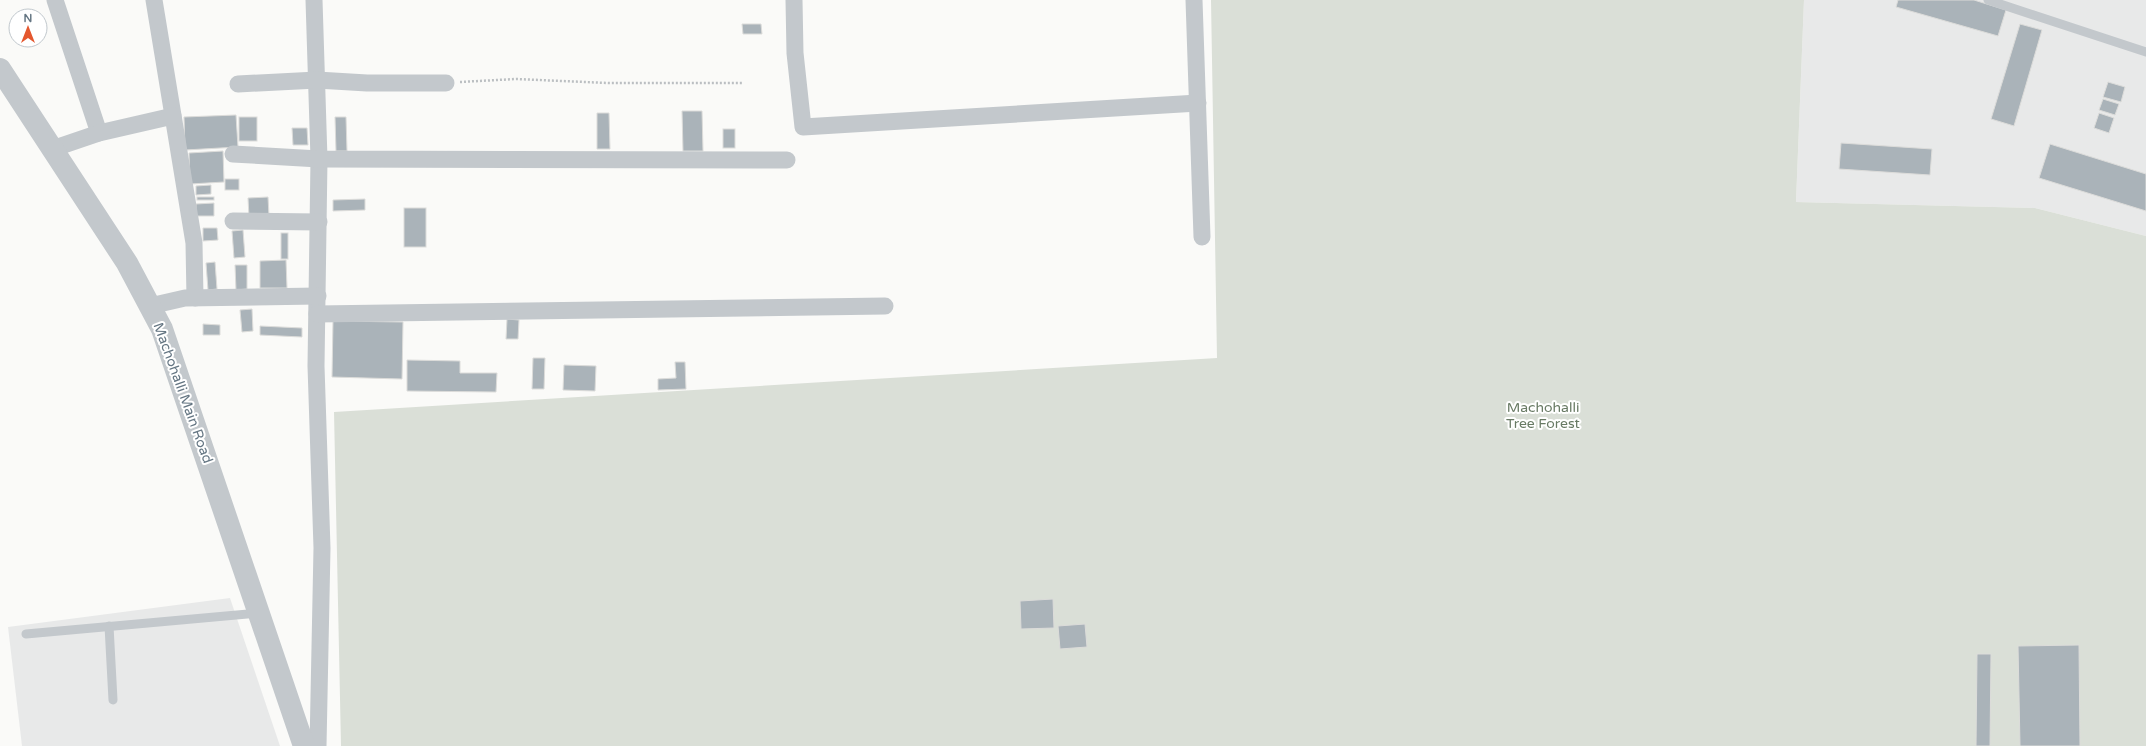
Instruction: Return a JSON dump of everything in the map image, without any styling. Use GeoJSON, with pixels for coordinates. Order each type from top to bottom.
{"type":"FeatureCollection","features":[{"type":"Feature","properties":{"kind":"street"},"geometry":{"type":"LineString","coordinates":[[55,0],[99,133]]}},
{"type":"Feature","properties":{"kind":"street"},"geometry":{"type":"LineString","coordinates":[[154,0],[194,243],[195,298]]}},
{"type":"Feature","properties":{"kind":"street"},"geometry":{"type":"LineString","coordinates":[[314,0],[319,158],[316,366],[322,548],[318,746]]}},
{"type":"Feature","properties":{"kind":"street"},"geometry":{"type":"LineString","coordinates":[[794,0],[795,54],[803,127],[1198,103]]}},
{"type":"Feature","properties":{"kind":"street"},"geometry":{"type":"LineString","coordinates":[[1194,0],[1202,237]]}},
{"type":"Feature","properties":{"kind":"street","name":"Machohalli Main Road"},"geometry":{"type":"LineString","coordinates":[[0,69],[127,263],[162,329],[304,746]]}},
{"type":"Feature","properties":{"kind":"street"},"geometry":{"type":"LineString","coordinates":[[238,84],[316,80],[367,82],[446,82]]}},
{"type":"Feature","properties":{"kind":"street"},"geometry":{"type":"LineString","coordinates":[[52,148],[99,133],[173,116]]}},
{"type":"Feature","properties":{"kind":"street"},"geometry":{"type":"LineString","coordinates":[[233,154],[319,158],[787,160]]}},
{"type":"Feature","properties":{"kind":"street"},"geometry":{"type":"LineString","coordinates":[[233,221],[318,222]]}},
{"type":"Feature","properties":{"kind":"street"},"geometry":{"type":"LineString","coordinates":[[150,306],[185,298],[318,296]]}},
{"type":"Feature","properties":{"kind":"street"},"geometry":{"type":"LineString","coordinates":[[317,314],[885,306]]}},
{"type":"Feature","properties":{"kind":"lane"},"geometry":{"type":"LineString","coordinates":[[1988,0],[2146,52]]}},
{"type":"Feature","properties":{"kind":"lane"},"geometry":{"type":"LineString","coordinates":[[26,634],[259,612]]}},
{"type":"Feature","properties":{"kind":"lane"},"geometry":{"type":"LineString","coordinates":[[109,626],[114,700]]}},
{"type":"Feature","properties":{"kind":"path"},"geometry":{"type":"LineString","coordinates":[[446,82],[516,79],[608,82],[743,82]]}},
{"type":"Feature","properties":{"kind":"shaded area"},"geometry":{"type":"Polygon","coordinates":[[[1804,0],[2146,0],[2146,236],[2035,208],[1796,202],[1804,0]]]}},
{"type":"Feature","properties":{"kind":"shaded area"},"geometry":{"type":"Polygon","coordinates":[[[230,598],[280,746],[22,746],[8,627],[230,598]]]}},
{"type":"Feature","properties":{"kind":"green space","name":"Machohalli Tree Forest"},"geometry":{"type":"Polygon","coordinates":[[[1211,0],[1804,0],[1796,202],[2035,208],[2146,236],[2146,746],[341,746],[334,412],[1217,358],[1211,0]]]}},
{"type":"Feature","properties":{"kind":"building"},"geometry":{"type":"Polygon","coordinates":[[[1898,0],[1974,0],[2006,10],[1998,36],[1896,7],[1898,0]]]}},
{"type":"Feature","properties":{"kind":"building"},"geometry":{"type":"Polygon","coordinates":[[[742,24],[761,24],[762,34],[743,34],[742,24]]]}},
{"type":"Feature","properties":{"kind":"building"},"geometry":{"type":"Polygon","coordinates":[[[2020,24],[2042,30],[2014,126],[1991,119],[2020,24]]]}},
{"type":"Feature","properties":{"kind":"building"},"geometry":{"type":"Polygon","coordinates":[[[2108,82],[2125,87],[2121,102],[2103,97],[2108,82]]]}},
{"type":"Feature","properties":{"kind":"building"},"geometry":{"type":"Polygon","coordinates":[[[2103,99],[2119,104],[2115,115],[2099,110],[2103,99]]]}},
{"type":"Feature","properties":{"kind":"building"},"geometry":{"type":"Polygon","coordinates":[[[682,111],[702,111],[703,151],[683,151],[682,111]]]}},
{"type":"Feature","properties":{"kind":"building"},"geometry":{"type":"Polygon","coordinates":[[[597,113],[609,113],[610,149],[597,149],[597,113]]]}},
{"type":"Feature","properties":{"kind":"building"},"geometry":{"type":"Polygon","coordinates":[[[2099,113],[2114,118],[2109,133],[2094,128],[2099,113]]]}},
{"type":"Feature","properties":{"kind":"building"},"geometry":{"type":"Polygon","coordinates":[[[236,115],[238,147],[185,150],[184,117],[236,115]]]}},
{"type":"Feature","properties":{"kind":"building"},"geometry":{"type":"Polygon","coordinates":[[[239,117],[257,117],[257,141],[239,141],[239,117]]]}},
{"type":"Feature","properties":{"kind":"building"},"geometry":{"type":"Polygon","coordinates":[[[335,117],[346,117],[347,151],[336,151],[335,117]]]}},
{"type":"Feature","properties":{"kind":"building"},"geometry":{"type":"Polygon","coordinates":[[[292,128],[307,128],[308,145],[293,145],[292,128]]]}},
{"type":"Feature","properties":{"kind":"building"},"geometry":{"type":"Polygon","coordinates":[[[723,129],[735,129],[735,148],[723,148],[723,129]]]}},
{"type":"Feature","properties":{"kind":"building"},"geometry":{"type":"Polygon","coordinates":[[[1841,143],[1932,149],[1930,175],[1839,169],[1841,143]]]}},
{"type":"Feature","properties":{"kind":"building"},"geometry":{"type":"Polygon","coordinates":[[[2050,144],[2146,174],[2146,211],[2039,178],[2050,144]]]}},
{"type":"Feature","properties":{"kind":"building"},"geometry":{"type":"Polygon","coordinates":[[[223,151],[224,182],[190,184],[189,153],[223,151]]]}},
{"type":"Feature","properties":{"kind":"building"},"geometry":{"type":"Polygon","coordinates":[[[225,179],[239,179],[239,190],[225,190],[225,179]]]}},
{"type":"Feature","properties":{"kind":"building"},"geometry":{"type":"Polygon","coordinates":[[[211,185],[211,194],[196,195],[196,186],[211,185]]]}},
{"type":"Feature","properties":{"kind":"building"},"geometry":{"type":"Polygon","coordinates":[[[197,197],[214,197],[214,200],[197,200],[197,197]]]}},
{"type":"Feature","properties":{"kind":"building"},"geometry":{"type":"Polygon","coordinates":[[[268,197],[269,216],[249,217],[248,198],[268,197]]]}},
{"type":"Feature","properties":{"kind":"building"},"geometry":{"type":"Polygon","coordinates":[[[365,199],[365,210],[333,211],[333,200],[365,199]]]}},
{"type":"Feature","properties":{"kind":"building"},"geometry":{"type":"Polygon","coordinates":[[[214,203],[214,216],[196,216],[196,204],[214,203]]]}},
{"type":"Feature","properties":{"kind":"building"},"geometry":{"type":"Polygon","coordinates":[[[404,208],[426,208],[426,247],[404,247],[404,208]]]}},
{"type":"Feature","properties":{"kind":"building"},"geometry":{"type":"Polygon","coordinates":[[[203,228],[217,228],[218,240],[203,241],[203,228]]]}},
{"type":"Feature","properties":{"kind":"building"},"geometry":{"type":"Polygon","coordinates":[[[243,230],[245,257],[234,258],[232,231],[243,230]]]}},
{"type":"Feature","properties":{"kind":"building"},"geometry":{"type":"Polygon","coordinates":[[[281,233],[288,233],[288,259],[281,259],[281,233]]]}},
{"type":"Feature","properties":{"kind":"building"},"geometry":{"type":"Polygon","coordinates":[[[286,260],[287,288],[260,288],[260,261],[286,260]]]}},
{"type":"Feature","properties":{"kind":"building"},"geometry":{"type":"Polygon","coordinates":[[[215,262],[217,289],[208,290],[206,263],[215,262]]]}},
{"type":"Feature","properties":{"kind":"building"},"geometry":{"type":"Polygon","coordinates":[[[235,265],[247,265],[247,289],[236,290],[235,265]]]}},
{"type":"Feature","properties":{"kind":"building"},"geometry":{"type":"Polygon","coordinates":[[[252,309],[253,331],[242,332],[240,310],[252,309]]]}},
{"type":"Feature","properties":{"kind":"building"},"geometry":{"type":"Polygon","coordinates":[[[507,319],[519,320],[518,339],[506,339],[507,319]]]}},
{"type":"Feature","properties":{"kind":"building"},"geometry":{"type":"Polygon","coordinates":[[[333,321],[403,322],[402,379],[332,377],[333,321]]]}},
{"type":"Feature","properties":{"kind":"building"},"geometry":{"type":"Polygon","coordinates":[[[203,324],[220,325],[220,335],[203,335],[203,324]]]}},
{"type":"Feature","properties":{"kind":"building"},"geometry":{"type":"Polygon","coordinates":[[[260,326],[302,328],[302,337],[260,335],[260,326]]]}},
{"type":"Feature","properties":{"kind":"building"},"geometry":{"type":"Polygon","coordinates":[[[533,358],[545,358],[544,389],[532,389],[533,358]]]}},
{"type":"Feature","properties":{"kind":"building"},"geometry":{"type":"Polygon","coordinates":[[[407,360],[460,361],[460,373],[497,373],[496,392],[407,391],[407,360]]]}},
{"type":"Feature","properties":{"kind":"building"},"geometry":{"type":"Polygon","coordinates":[[[675,362],[685,362],[686,389],[658,390],[658,379],[676,378],[675,362]]]}},
{"type":"Feature","properties":{"kind":"building"},"geometry":{"type":"Polygon","coordinates":[[[564,365],[596,366],[595,391],[563,390],[564,365]]]}},
{"type":"Feature","properties":{"kind":"building"},"geometry":{"type":"Polygon","coordinates":[[[1053,599],[1054,628],[1021,629],[1020,601],[1053,599]]]}},
{"type":"Feature","properties":{"kind":"building"},"geometry":{"type":"Polygon","coordinates":[[[1085,624],[1087,647],[1060,649],[1058,626],[1085,624]]]}},
{"type":"Feature","properties":{"kind":"building"},"geometry":{"type":"Polygon","coordinates":[[[2079,645],[2080,746],[2020,746],[2018,646],[2079,645]]]}},
{"type":"Feature","properties":{"kind":"building"},"geometry":{"type":"Polygon","coordinates":[[[1977,654],[1991,654],[1990,746],[1976,746],[1977,654]]]}}]}
